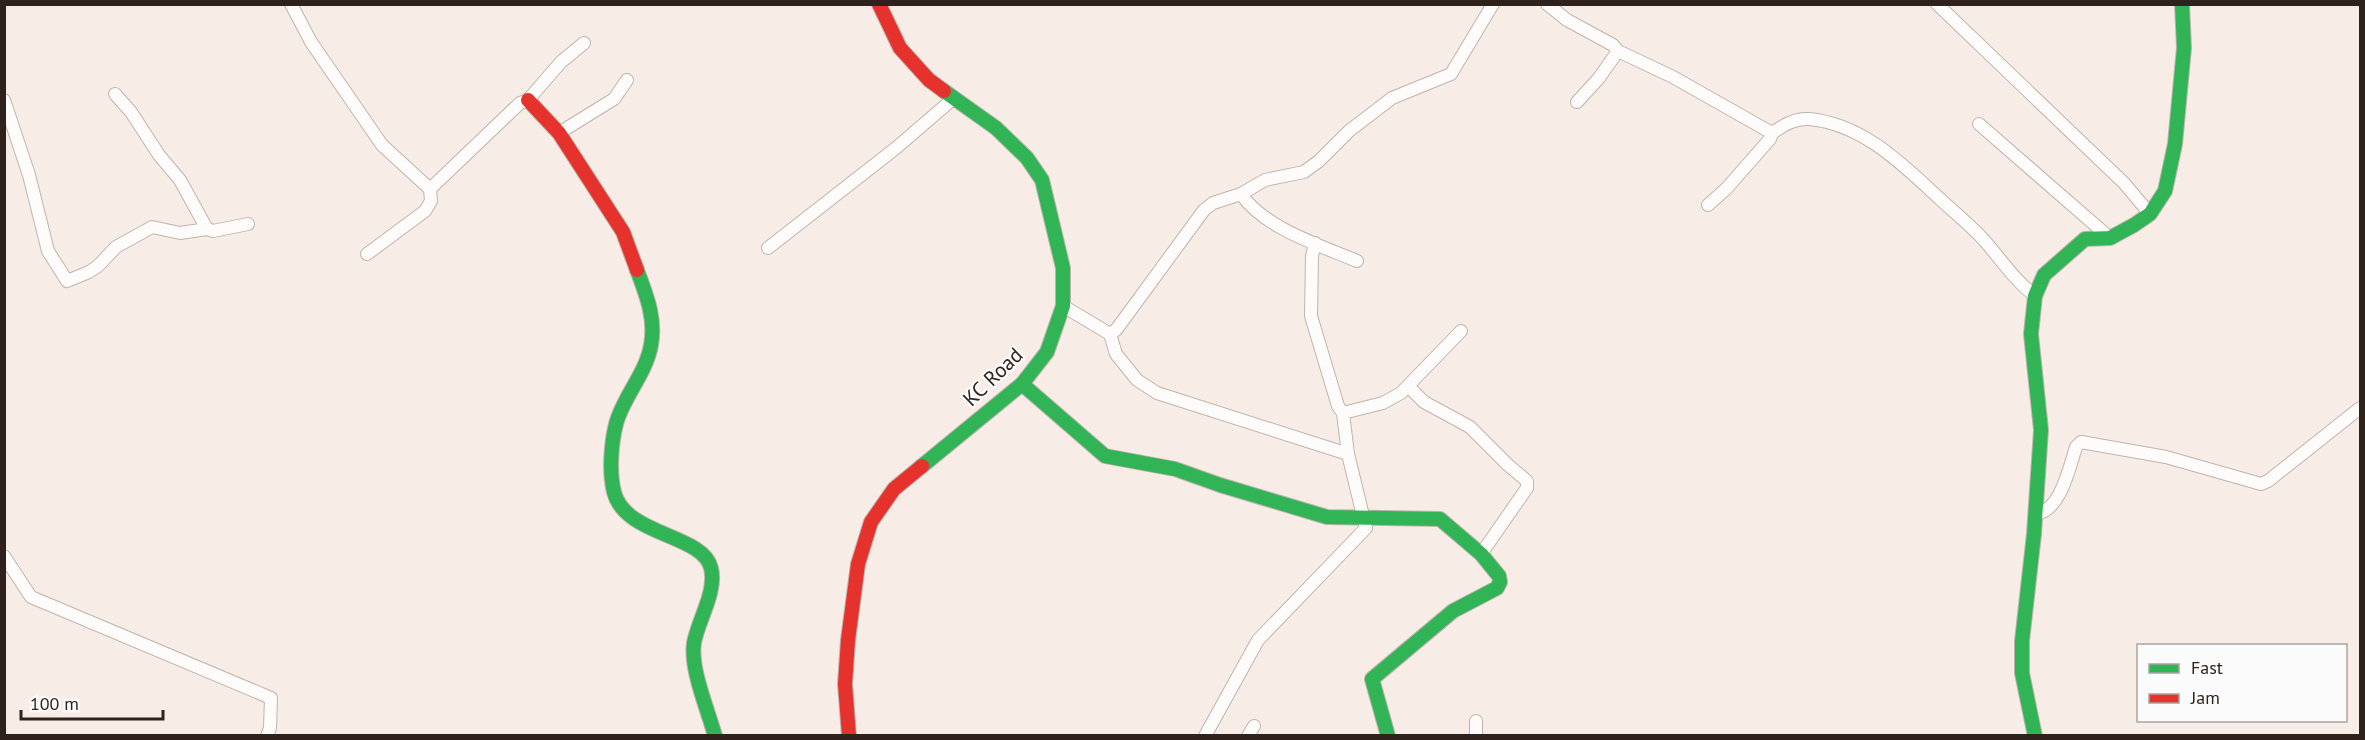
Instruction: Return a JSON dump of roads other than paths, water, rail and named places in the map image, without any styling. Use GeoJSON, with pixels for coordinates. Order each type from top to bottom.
{"type":"FeatureCollection","features":[{"type":"Feature","properties":{"kind":"main road","name":"KC Road"},"geometry":{"type":"LineString","coordinates":[[849,735],[845,684],[848,640],[858,564],[872,522],[894,489],[1022,384],[1047,352],[1063,306],[1063,268],[1042,180],[1027,158],[996,128],[928,80],[900,48],[879,4]]}},
{"type":"Feature","properties":{"kind":"main road"},"geometry":{"type":"LineString","coordinates":[[2035,735],[2022,673],[2022,641],[2041,430],[2031,334],[2035,296],[2044,275],[2085,239],[2110,237],[2150,214],[2165,191],[2175,144],[2184,48],[2182,4]]}},
{"type":"Feature","properties":{"kind":"main road"},"geometry":{"type":"LineString","coordinates":[[528,100],[559,133],[623,232],[649,301],[652,324],[651,345],[643,369],[616,423],[611,468],[614,493],[621,507],[634,520],[666,533],[701,552],[711,567],[710,589],[694,644],[694,663],[715,735]]}},
{"type":"Feature","properties":{"kind":"main road"},"geometry":{"type":"LineString","coordinates":[[1022,384],[1106,456],[1175,469],[1327,517],[1440,519],[1481,554],[1499,576],[1500,582],[1497,588],[1453,611],[1372,679],[1388,735]]}},
{"type":"Feature","properties":{"kind":"street"},"geometry":{"type":"LineString","coordinates":[[291,4],[311,42],[382,145],[430,189],[431,201],[425,211],[367,254]]}},
{"type":"Feature","properties":{"kind":"street"},"geometry":{"type":"LineString","coordinates":[[1110,334],[1116,330],[1204,210],[1213,203],[1241,194],[1264,180],[1304,172],[1319,161],[1349,131],[1392,98],[1450,74],[1493,4]]}},
{"type":"Feature","properties":{"kind":"street"},"geometry":{"type":"LineString","coordinates":[[1548,4],[1567,20],[1613,45],[1618,51],[1673,77],[1772,133]]}},
{"type":"Feature","properties":{"kind":"street"},"geometry":{"type":"LineString","coordinates":[[1937,4],[2124,183],[2150,214]]}},
{"type":"Feature","properties":{"kind":"street"},"geometry":{"type":"LineString","coordinates":[[430,189],[520,103],[528,100],[561,62],[584,43]]}},
{"type":"Feature","properties":{"kind":"street"},"geometry":{"type":"LineString","coordinates":[[1577,102],[1599,78],[1618,51]]}},
{"type":"Feature","properties":{"kind":"street"},"geometry":{"type":"LineString","coordinates":[[559,133],[614,99],[627,80]]}},
{"type":"Feature","properties":{"kind":"street"},"geometry":{"type":"LineString","coordinates":[[115,94],[131,112],[159,155],[180,180],[207,229]]}},
{"type":"Feature","properties":{"kind":"street"},"geometry":{"type":"LineString","coordinates":[[768,248],[896,148],[954,98]]}},
{"type":"Feature","properties":{"kind":"street"},"geometry":{"type":"LineString","coordinates":[[4,100],[29,175],[48,251],[67,281],[89,272],[116,247],[152,227],[180,233],[207,229],[213,231],[248,224]]}},
{"type":"Feature","properties":{"kind":"street"},"geometry":{"type":"LineString","coordinates":[[1708,205],[1726,189],[1770,139],[1772,133],[1791,121],[1809,119],[1839,127],[1871,140],[1900,163],[1982,238],[2018,283],[2035,296]]}},
{"type":"Feature","properties":{"kind":"street"},"geometry":{"type":"LineString","coordinates":[[1979,124],[2110,237]]}},
{"type":"Feature","properties":{"kind":"street"},"geometry":{"type":"LineString","coordinates":[[1241,194],[1247,204],[1263,218],[1357,261]]}},
{"type":"Feature","properties":{"kind":"street"},"geometry":{"type":"LineString","coordinates":[[1205,735],[1258,640],[1366,528],[1348,454],[1343,413],[1311,316],[1312,256],[1315,243]]}},
{"type":"Feature","properties":{"kind":"street"},"geometry":{"type":"LineString","coordinates":[[1063,306],[1110,334],[1116,354],[1137,380],[1157,393],[1348,454]]}},
{"type":"Feature","properties":{"kind":"street"},"geometry":{"type":"LineString","coordinates":[[1343,413],[1383,403],[1401,393],[1461,331]]}},
{"type":"Feature","properties":{"kind":"street"},"geometry":{"type":"LineString","coordinates":[[1408,386],[1424,402],[1470,427],[1527,481],[1527,488],[1481,554]]}},
{"type":"Feature","properties":{"kind":"street"},"geometry":{"type":"LineString","coordinates":[[2035,514],[2045,513],[2054,505],[2076,447],[2081,442],[2166,457],[2261,484],[2361,408]]}},
{"type":"Feature","properties":{"kind":"street"},"geometry":{"type":"LineString","coordinates":[[4,556],[31,597],[271,698],[270,728],[267,735]]}},
{"type":"Feature","properties":{"kind":"street"},"geometry":{"type":"LineString","coordinates":[[1476,721],[1476,735]]}}]}
